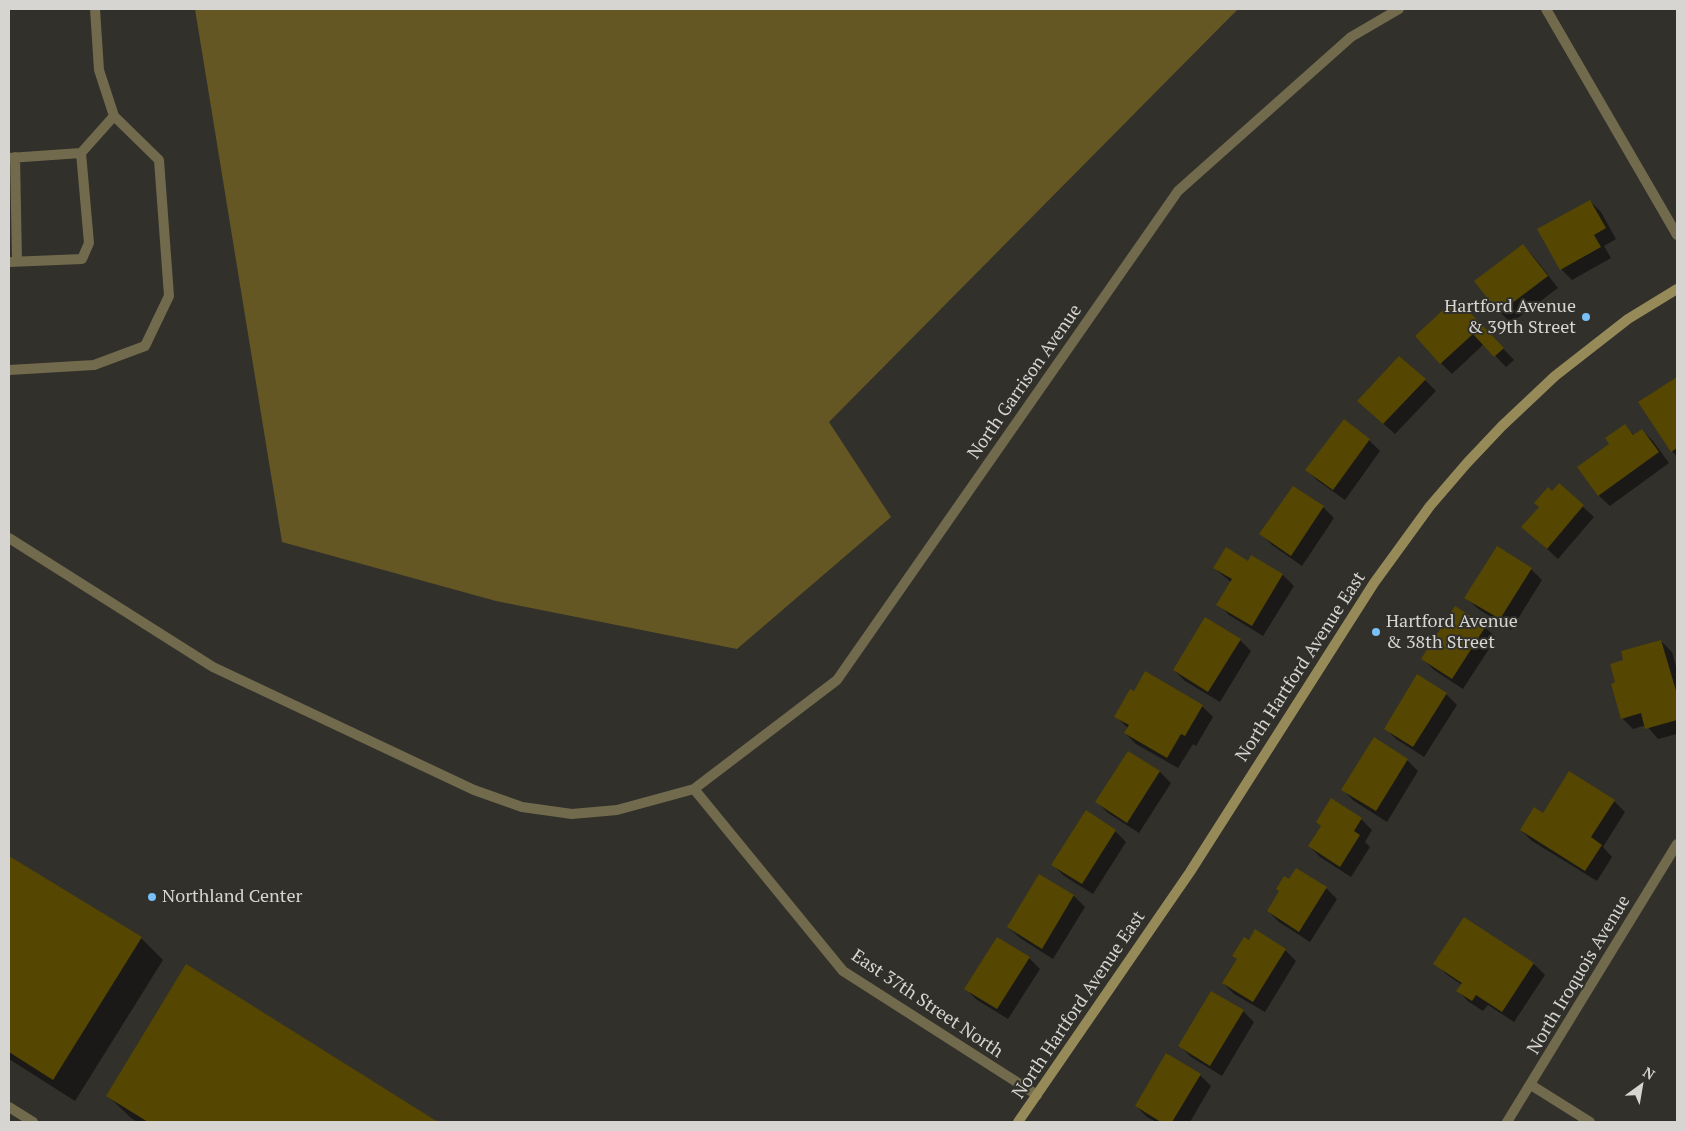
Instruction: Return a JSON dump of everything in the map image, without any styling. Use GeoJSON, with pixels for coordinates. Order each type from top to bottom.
{"type":"FeatureCollection","features":[{"type":"Feature","properties":{"kind":"street"},"geometry":{"type":"LineString","coordinates":[[9,370],[94,365],[145,346],[169,296],[159,160],[114,116],[99,70],[95,9]]}},
{"type":"Feature","properties":{"kind":"street","name":"North Garrison Avenue"},"geometry":{"type":"LineString","coordinates":[[694,788],[837,680],[1178,190],[1351,37],[1398,9]]}},
{"type":"Feature","properties":{"kind":"street"},"geometry":{"type":"LineString","coordinates":[[1546,9],[1677,235]]}},
{"type":"Feature","properties":{"kind":"street"},"geometry":{"type":"LineString","coordinates":[[81,153],[89,243],[82,259],[13,262],[12,158],[81,153],[114,116]]}},
{"type":"Feature","properties":{"kind":"street","name":"North Hartford Avenue East"},"geometry":{"type":"LineString","coordinates":[[1018,1122],[1190,872],[1374,583],[1430,506],[1467,462],[1555,376],[1628,319],[1677,289]]}},
{"type":"Feature","properties":{"kind":"street"},"geometry":{"type":"LineString","coordinates":[[9,538],[212,667],[474,790],[522,807],[572,814],[617,810],[694,788]]}},
{"type":"Feature","properties":{"kind":"street","name":"East 37th Street North"},"geometry":{"type":"LineString","coordinates":[[694,788],[843,971],[1037,1095]]}},
{"type":"Feature","properties":{"kind":"street","name":"North Iroquois Avenue"},"geometry":{"type":"LineString","coordinates":[[1507,1122],[1677,844]]}},
{"type":"Feature","properties":{"kind":"street"},"geometry":{"type":"LineString","coordinates":[[1531,1085],[1590,1122]]}},
{"type":"Feature","properties":{"kind":"street"},"geometry":{"type":"LineString","coordinates":[[9,1107],[33,1122]]}},
{"type":"Feature","properties":{"kind":"shaded area"},"geometry":{"type":"Polygon","coordinates":[[[195,9],[1238,9],[829,422],[891,517],[737,649],[496,601],[282,542],[195,9]]]}},
{"type":"Feature","properties":{"kind":"building"},"geometry":{"type":"Polygon","coordinates":[[[1590,200],[1606,228],[1594,235],[1601,247],[1560,270],[1537,229],[1590,200]]]}},
{"type":"Feature","properties":{"kind":"building"},"geometry":{"type":"Polygon","coordinates":[[[1523,244],[1548,276],[1499,313],[1474,281],[1523,244]]]}},
{"type":"Feature","properties":{"kind":"building"},"geometry":{"type":"Polygon","coordinates":[[[1456,298],[1504,348],[1494,357],[1473,334],[1440,364],[1415,336],[1456,298]]]}},
{"type":"Feature","properties":{"kind":"building"},"geometry":{"type":"Polygon","coordinates":[[[1399,356],[1426,379],[1383,424],[1357,401],[1399,356]]]}},
{"type":"Feature","properties":{"kind":"building"},"geometry":{"type":"Polygon","coordinates":[[[1677,377],[1677,448],[1671,452],[1638,402],[1677,377]]]}},
{"type":"Feature","properties":{"kind":"building"},"geometry":{"type":"Polygon","coordinates":[[[1344,419],[1370,439],[1333,490],[1305,470],[1344,419]]]}},
{"type":"Feature","properties":{"kind":"building"},"geometry":{"type":"Polygon","coordinates":[[[1625,424],[1633,435],[1642,429],[1659,452],[1598,496],[1577,467],[1609,444],[1605,438],[1625,424]]]}},
{"type":"Feature","properties":{"kind":"building"},"geometry":{"type":"Polygon","coordinates":[[[1559,483],[1584,505],[1547,549],[1521,527],[1539,507],[1534,503],[1548,487],[1552,491],[1559,483]]]}},
{"type":"Feature","properties":{"kind":"building"},"geometry":{"type":"Polygon","coordinates":[[[1293,486],[1324,506],[1291,556],[1259,534],[1293,486]]]}},
{"type":"Feature","properties":{"kind":"building"},"geometry":{"type":"Polygon","coordinates":[[[1497,546],[1532,568],[1500,619],[1464,598],[1497,546]]]}},
{"type":"Feature","properties":{"kind":"building"},"geometry":{"type":"Polygon","coordinates":[[[1226,547],[1248,561],[1251,555],[1283,574],[1252,626],[1216,605],[1232,579],[1213,568],[1226,547]]]}},
{"type":"Feature","properties":{"kind":"building"},"geometry":{"type":"Polygon","coordinates":[[[1455,606],[1486,626],[1452,679],[1421,659],[1455,606]]]}},
{"type":"Feature","properties":{"kind":"building"},"geometry":{"type":"Polygon","coordinates":[[[1205,617],[1241,639],[1208,692],[1173,670],[1205,617]]]}},
{"type":"Feature","properties":{"kind":"building"},"geometry":{"type":"Polygon","coordinates":[[[1661,640],[1677,694],[1677,720],[1645,729],[1641,713],[1621,719],[1611,684],[1615,682],[1610,664],[1623,660],[1621,651],[1661,640]]]}},
{"type":"Feature","properties":{"kind":"building"},"geometry":{"type":"Polygon","coordinates":[[[1145,671],[1203,705],[1185,736],[1181,734],[1167,758],[1124,733],[1129,725],[1114,717],[1130,689],[1134,691],[1145,671]]]}},
{"type":"Feature","properties":{"kind":"building"},"geometry":{"type":"Polygon","coordinates":[[[1417,674],[1447,693],[1413,747],[1384,729],[1417,674]]]}},
{"type":"Feature","properties":{"kind":"building"},"geometry":{"type":"Polygon","coordinates":[[[1374,737],[1408,759],[1376,811],[1341,790],[1374,737]]]}},
{"type":"Feature","properties":{"kind":"building"},"geometry":{"type":"Polygon","coordinates":[[[1128,751],[1160,771],[1127,823],[1095,802],[1128,751]]]}},
{"type":"Feature","properties":{"kind":"building"},"geometry":{"type":"Polygon","coordinates":[[[1569,771],[1615,800],[1591,837],[1602,845],[1585,871],[1520,830],[1534,807],[1543,813],[1569,771]]]}},
{"type":"Feature","properties":{"kind":"building"},"geometry":{"type":"Polygon","coordinates":[[[1331,798],[1362,818],[1354,831],[1360,835],[1340,867],[1308,846],[1321,826],[1316,822],[1331,798]]]}},
{"type":"Feature","properties":{"kind":"building"},"geometry":{"type":"Polygon","coordinates":[[[1086,810],[1116,830],[1082,884],[1051,865],[1086,810]]]}},
{"type":"Feature","properties":{"kind":"building"},"geometry":{"type":"Polygon","coordinates":[[[9,856],[142,937],[53,1080],[9,1052],[9,856]]]}},
{"type":"Feature","properties":{"kind":"building"},"geometry":{"type":"Polygon","coordinates":[[[1296,868],[1327,887],[1299,932],[1267,911],[1279,891],[1276,889],[1284,876],[1289,879],[1296,868]]]}},
{"type":"Feature","properties":{"kind":"building"},"geometry":{"type":"Polygon","coordinates":[[[1039,874],[1074,895],[1042,949],[1007,927],[1039,874]]]}},
{"type":"Feature","properties":{"kind":"building"},"geometry":{"type":"Polygon","coordinates":[[[1464,917],[1534,963],[1502,1012],[1476,995],[1472,1001],[1456,991],[1462,983],[1433,964],[1464,917]]]}},
{"type":"Feature","properties":{"kind":"building"},"geometry":{"type":"Polygon","coordinates":[[[1255,929],[1286,949],[1253,1002],[1222,983],[1237,959],[1232,956],[1244,937],[1249,940],[1255,929]]]}},
{"type":"Feature","properties":{"kind":"building"},"geometry":{"type":"Polygon","coordinates":[[[997,937],[1030,957],[997,1009],[964,989],[997,937]]]}},
{"type":"Feature","properties":{"kind":"building"},"geometry":{"type":"Polygon","coordinates":[[[186,964],[438,1122],[148,1122],[106,1096],[186,964]]]}},
{"type":"Feature","properties":{"kind":"building"},"geometry":{"type":"Polygon","coordinates":[[[1211,991],[1244,1010],[1210,1066],[1178,1046],[1211,991]]]}},
{"type":"Feature","properties":{"kind":"building"},"geometry":{"type":"Polygon","coordinates":[[[1166,1053],[1201,1074],[1172,1122],[1161,1122],[1135,1106],[1166,1053]]]}},
{"type":"Feature","properties":{"kind":"place","name":"Hartford Avenue & 39th Street"},"geometry":{"type":"Point","coordinates":[1586,317]}},
{"type":"Feature","properties":{"kind":"place","name":"Hartford Avenue & 38th Street"},"geometry":{"type":"Point","coordinates":[1376,632]}},
{"type":"Feature","properties":{"kind":"place","name":"Northland Center"},"geometry":{"type":"Point","coordinates":[152,897]}}]}
